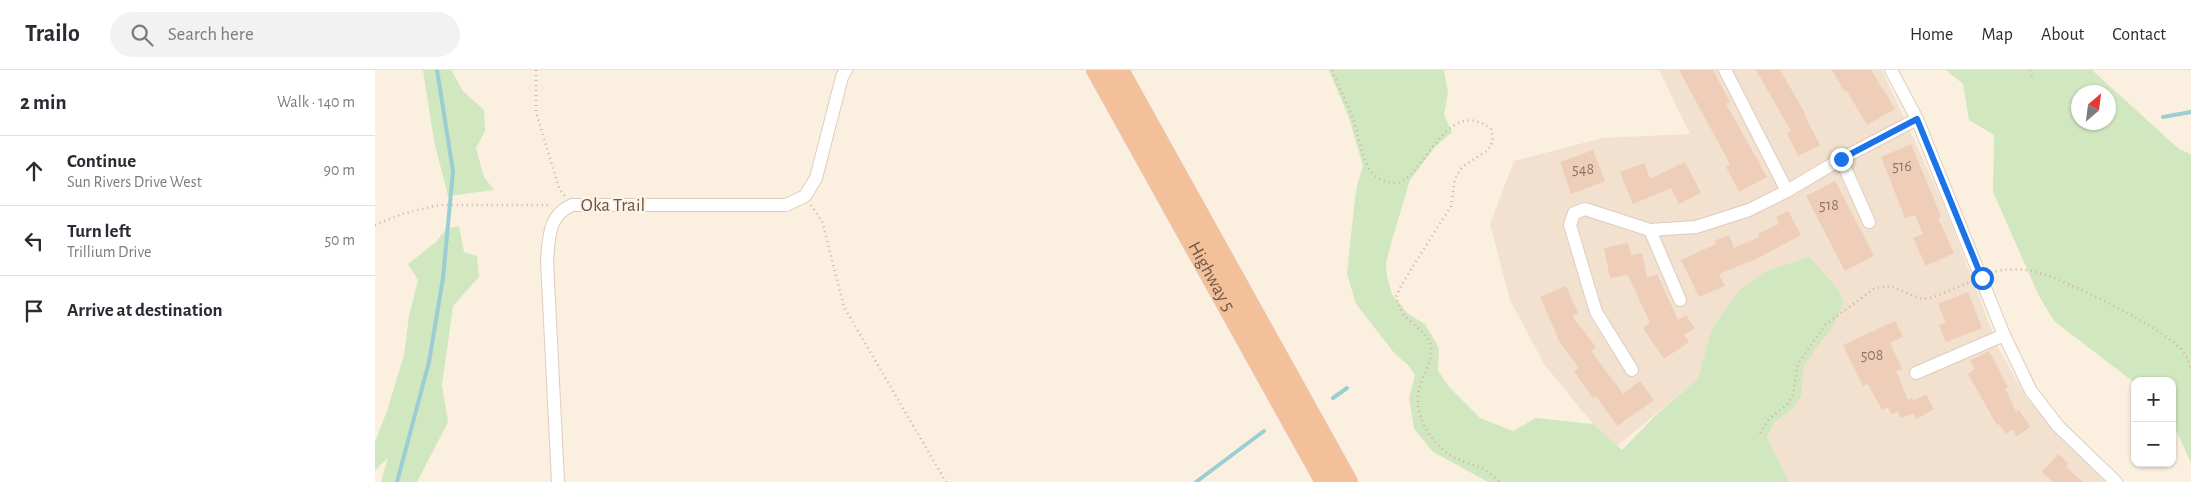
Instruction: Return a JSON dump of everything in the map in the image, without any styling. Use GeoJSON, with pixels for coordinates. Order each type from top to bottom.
{"type":"FeatureCollection","features":[{"type":"Feature","properties":{"kind":"highway","name":"Highway 5"},"geometry":{"type":"LineString","coordinates":[[1097,70],[1326,482]]}},
{"type":"Feature","properties":{"kind":"highway","name":"Highway 5"},"geometry":{"type":"LineString","coordinates":[[1118,70],[1347,482]]}},
{"type":"Feature","properties":{"kind":"street"},"geometry":{"type":"LineString","coordinates":[[805,196],[816,178],[842,77],[846,70]]}},
{"type":"Feature","properties":{"kind":"street"},"geometry":{"type":"LineString","coordinates":[[1725,70],[1787,191]]}},
{"type":"Feature","properties":{"kind":"street"},"geometry":{"type":"LineString","coordinates":[[1891,70],[1917,119],[2004,335],[2031,391],[2058,426],[2116,482]]}},
{"type":"Feature","properties":{"kind":"street"},"geometry":{"type":"LineString","coordinates":[[1632,370],[1596,312],[1569,225],[1574,213],[1585,209],[1650,230],[1696,227],[1749,210],[1917,119]]}},
{"type":"Feature","properties":{"kind":"street"},"geometry":{"type":"LineString","coordinates":[[1841,159],[1869,222]]}},
{"type":"Feature","properties":{"kind":"street","name":"Oka Trail"},"geometry":{"type":"LineString","coordinates":[[558,482],[547,261],[549,237],[554,219],[564,208],[572,205],[786,205],[805,196]]}},
{"type":"Feature","properties":{"kind":"street"},"geometry":{"type":"LineString","coordinates":[[1650,230],[1680,300]]}},
{"type":"Feature","properties":{"kind":"street"},"geometry":{"type":"LineString","coordinates":[[1916,374],[2004,335]]}},
{"type":"Feature","properties":{"kind":"path"},"geometry":{"type":"LineString","coordinates":[[536,70],[536,112],[559,188],[572,205]]}},
{"type":"Feature","properties":{"kind":"path"},"geometry":{"type":"LineString","coordinates":[[1332,70],[1354,121],[1364,162],[1383,180],[1393,183],[1401,182],[1415,168],[1431,146],[1450,128],[1468,120],[1482,122],[1491,129],[1493,141],[1488,150],[1462,168],[1455,179],[1451,206],[1402,284],[1396,297],[1400,310],[1408,320],[1423,332],[1431,346],[1430,358],[1418,392],[1421,420],[1428,433],[1447,454],[1462,462],[1483,469],[1500,482]]}},
{"type":"Feature","properties":{"kind":"path"},"geometry":{"type":"LineString","coordinates":[[2030,70],[2032,76]]}},
{"type":"Feature","properties":{"kind":"path"},"geometry":{"type":"LineString","coordinates":[[805,196],[822,221],[844,307],[946,482]]}},
{"type":"Feature","properties":{"kind":"path"},"geometry":{"type":"LineString","coordinates":[[375,226],[402,214],[438,205],[572,205]]}},
{"type":"Feature","properties":{"kind":"path"},"geometry":{"type":"LineString","coordinates":[[1760,433],[1769,419],[1787,405],[1793,396],[1797,364],[1825,325],[1875,288],[1890,286],[1922,299],[1934,297],[1998,270],[2036,272],[2072,286],[2167,337],[2184,352],[2191,369]]}},
{"type":"Feature","properties":{"kind":"shaded area"},"geometry":{"type":"Polygon","coordinates":[[[1659,70],[1882,70],[1943,203],[1999,349],[2028,400],[2105,482],[1789,482],[1767,438],[1774,423],[1792,409],[1800,396],[1804,367],[1814,350],[1838,289],[1824,275],[1711,330],[1698,379],[1617,446],[1593,424],[1544,364],[1510,300],[1490,224],[1514,161],[1602,138],[1690,134],[1659,70]]]}},
{"type":"Feature","properties":{"kind":"green space"},"geometry":{"type":"Polygon","coordinates":[[[423,70],[451,70],[463,91],[484,110],[485,131],[476,148],[484,177],[494,190],[448,196],[434,141],[423,70]]]}},
{"type":"Feature","properties":{"kind":"green space"},"geometry":{"type":"Polygon","coordinates":[[[1329,70],[1444,70],[1448,93],[1444,115],[1452,132],[1435,147],[1410,180],[1386,263],[1387,277],[1392,294],[1408,314],[1425,324],[1439,348],[1438,371],[1450,388],[1480,418],[1513,431],[1536,418],[1593,424],[1622,450],[1657,414],[1698,379],[1711,330],[1740,290],[1766,271],[1809,257],[1838,289],[1844,302],[1832,328],[1804,367],[1801,396],[1792,409],[1774,423],[1767,438],[1789,482],[1488,482],[1433,452],[1414,429],[1409,398],[1415,375],[1408,365],[1395,354],[1356,304],[1347,274],[1357,185],[1363,166],[1349,118],[1329,70]]]}},
{"type":"Feature","properties":{"kind":"green space"},"geometry":{"type":"Polygon","coordinates":[[[1946,70],[2092,70],[2109,85],[2071,85],[2071,130],[2116,130],[2116,92],[2179,149],[2191,154],[2191,463],[2176,430],[2176,377],[2131,377],[2131,380],[2054,321],[2039,296],[1993,192],[1994,135],[1969,120],[1963,84],[1946,70]]]}},
{"type":"Feature","properties":{"kind":"green space"},"geometry":{"type":"Polygon","coordinates":[[[459,226],[464,252],[477,256],[479,277],[453,306],[442,385],[448,422],[417,482],[381,482],[388,457],[375,471],[375,442],[387,411],[404,355],[409,316],[418,280],[408,264],[436,242],[446,229],[459,226]]]}},
{"type":"Feature","properties":{"kind":"building"},"geometry":{"type":"Polygon","coordinates":[[[1679,70],[1713,70],[1730,102],[1726,104],[1767,177],[1739,192],[1726,167],[1730,164],[1679,70]]]}},
{"type":"Feature","properties":{"kind":"building"},"geometry":{"type":"Polygon","coordinates":[[[1756,70],[1780,70],[1805,113],[1820,145],[1798,156],[1787,133],[1791,131],[1756,70]]]}},
{"type":"Feature","properties":{"kind":"building"},"geometry":{"type":"Polygon","coordinates":[[[1832,70],[1871,70],[1895,109],[1867,125],[1832,70]]]}},
{"type":"Feature","properties":{"kind":"building"},"geometry":{"type":"Polygon","coordinates":[[[1911,144],[1941,216],[1938,218],[1954,253],[1926,266],[1913,238],[1923,234],[1915,215],[1905,218],[1881,157],[1911,144]]]}},
{"type":"Feature","properties":{"kind":"building"},"geometry":{"type":"Polygon","coordinates":[[[1593,150],[1605,181],[1571,194],[1560,162],[1593,150]]]}},
{"type":"Feature","properties":{"kind":"building"},"geometry":{"type":"Polygon","coordinates":[[[1685,162],[1701,193],[1679,204],[1671,188],[1633,204],[1620,172],[1644,163],[1650,179],[1685,162]]]}},
{"type":"Feature","properties":{"kind":"building"},"geometry":{"type":"Polygon","coordinates":[[[1835,181],[1874,256],[1845,271],[1806,196],[1835,181]]]}},
{"type":"Feature","properties":{"kind":"building"},"geometry":{"type":"Polygon","coordinates":[[[1788,211],[1801,235],[1756,259],[1719,274],[1725,286],[1699,297],[1681,260],[1716,244],[1714,241],[1729,235],[1734,248],[1759,237],[1758,234],[1779,224],[1776,217],[1788,211]]]}},
{"type":"Feature","properties":{"kind":"building"},"geometry":{"type":"Polygon","coordinates":[[[1628,243],[1631,255],[1642,253],[1647,278],[1657,274],[1678,320],[1686,315],[1695,328],[1684,335],[1689,342],[1664,359],[1643,328],[1650,323],[1628,275],[1610,278],[1604,248],[1628,243]]]}},
{"type":"Feature","properties":{"kind":"building"},"geometry":{"type":"Polygon","coordinates":[[[1566,286],[1578,313],[1572,316],[1596,347],[1591,351],[1623,394],[1640,381],[1654,400],[1617,426],[1596,396],[1593,398],[1574,371],[1579,368],[1557,338],[1540,297],[1566,286]]]}},
{"type":"Feature","properties":{"kind":"building"},"geometry":{"type":"Polygon","coordinates":[[[1968,292],[1982,328],[1946,342],[1939,325],[1946,323],[1938,304],[1968,292]]]}},
{"type":"Feature","properties":{"kind":"building"},"geometry":{"type":"Polygon","coordinates":[[[1895,321],[1903,337],[1890,343],[1902,369],[1896,371],[1908,400],[1912,398],[1913,401],[1926,394],[1934,409],[1916,419],[1914,414],[1900,418],[1898,411],[1892,414],[1888,407],[1882,410],[1868,384],[1863,386],[1843,345],[1895,321]]]}},
{"type":"Feature","properties":{"kind":"building"},"geometry":{"type":"Polygon","coordinates":[[[1989,351],[2008,387],[2005,388],[2016,412],[2019,410],[2030,427],[2017,436],[2012,429],[2006,434],[1999,424],[1997,425],[1968,374],[1975,369],[1970,361],[1989,351]]]}},
{"type":"Feature","properties":{"kind":"building"},"geometry":{"type":"Polygon","coordinates":[[[2058,454],[2068,463],[2066,467],[2083,482],[2053,482],[2042,472],[2058,454]]]}},
{"type":"Feature","properties":{"kind":"waterway"},"geometry":{"type":"LineString","coordinates":[[397,482],[429,362],[443,278],[453,171],[437,70]]}},
{"type":"Feature","properties":{"kind":"waterway"},"geometry":{"type":"LineString","coordinates":[[2163,117],[2191,112]]}},
{"type":"Feature","properties":{"kind":"waterway"},"geometry":{"type":"LineString","coordinates":[[1333,398],[1347,388]]}},
{"type":"Feature","properties":{"kind":"waterway"},"geometry":{"type":"LineString","coordinates":[[1196,482],[1264,431]]}},
{"type":"Feature","properties":{"kind":"route"},"geometry":{"type":"LineString","coordinates":[[1841,159],[1917,119],[1982,278]]}}]}
